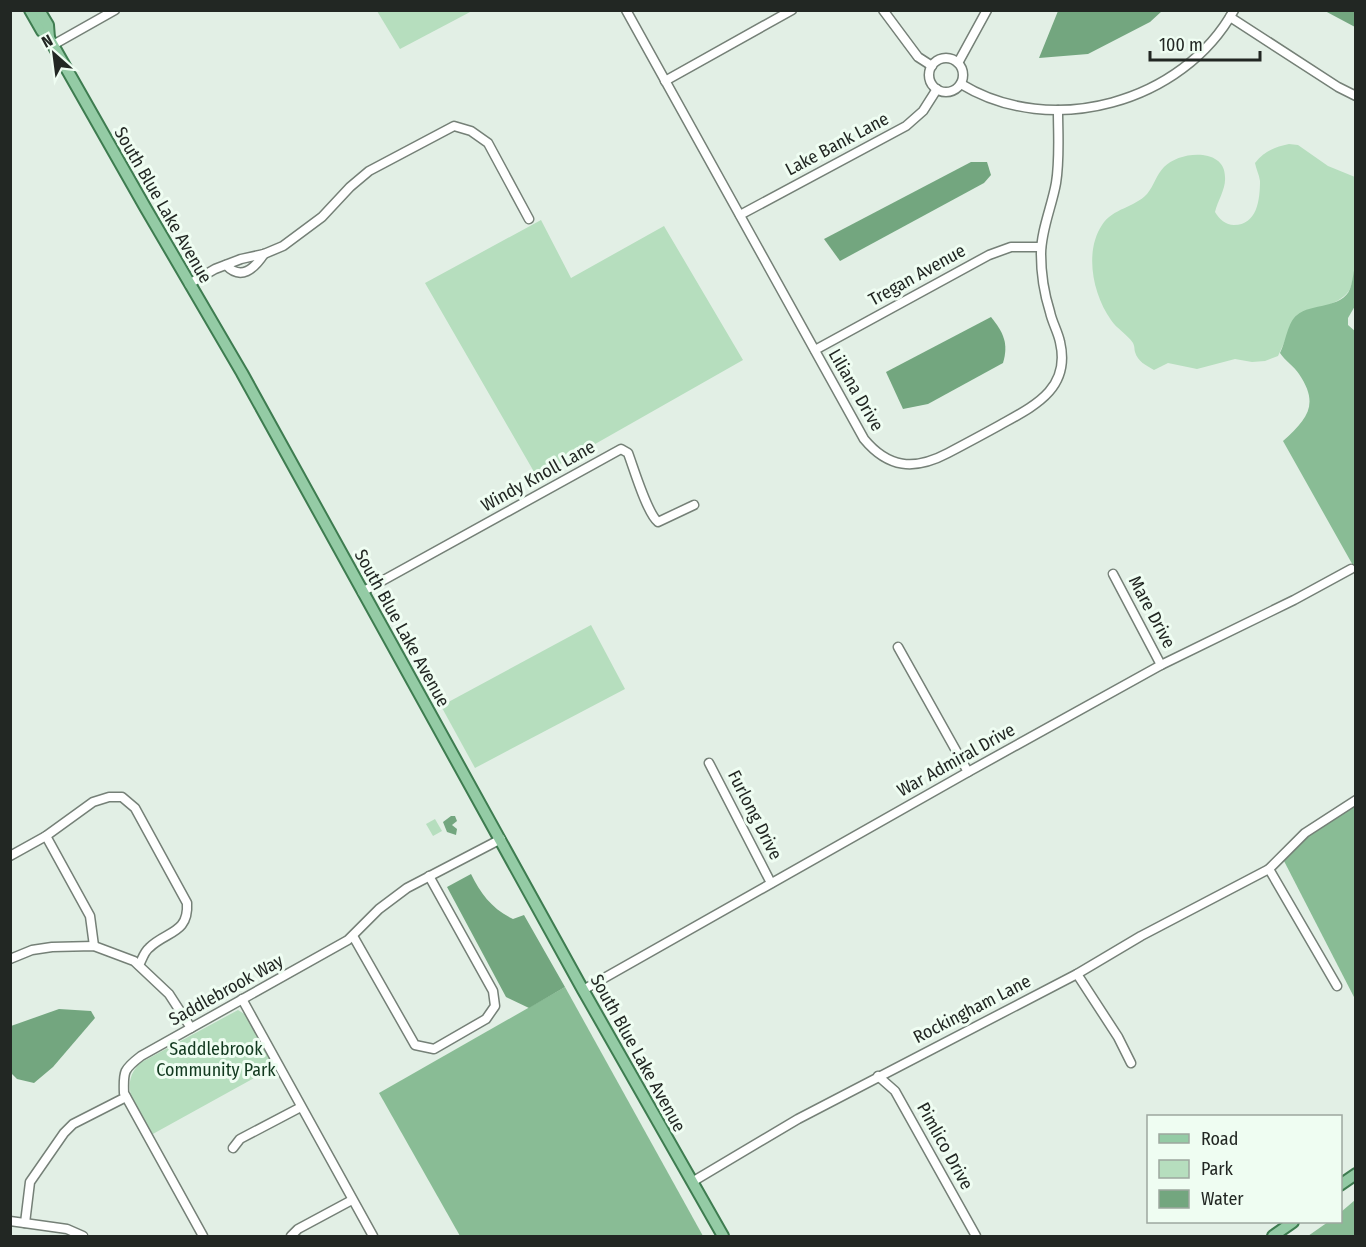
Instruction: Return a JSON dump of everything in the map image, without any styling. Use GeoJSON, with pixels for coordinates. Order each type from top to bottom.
{"type":"FeatureCollection","features":[{"type":"Feature","properties":{"kind":"main road","name":"South Blue Lake Avenue"},"geometry":{"type":"LineString","coordinates":[[30,10],[42,31],[51,41],[242,373],[583,990],[723,1236]]}},
{"type":"Feature","properties":{"kind":"main road","name":"South Blue Lake Avenue"},"geometry":{"type":"LineString","coordinates":[[39,10],[48,26],[51,41]]}},
{"type":"Feature","properties":{"kind":"main road"},"geometry":{"type":"LineString","coordinates":[[1342,1184],[1356,1174]]}},
{"type":"Feature","properties":{"kind":"main road"},"geometry":{"type":"LineString","coordinates":[[1273,1236],[1290,1223]]}},
{"type":"Feature","properties":{"kind":"street"},"geometry":{"type":"LineString","coordinates":[[51,41],[115,10]]}},
{"type":"Feature","properties":{"kind":"street","name":"Liliana Drive"},"geometry":{"type":"LineString","coordinates":[[626,10],[864,439],[874,451],[888,461],[898,464],[918,465],[937,459],[1032,408],[1054,388],[1061,372],[1062,350],[1045,295],[1041,271],[1041,248],[1056,182],[1058,110]]}},
{"type":"Feature","properties":{"kind":"street"},"geometry":{"type":"LineString","coordinates":[[665,81],[792,10]]}},
{"type":"Feature","properties":{"kind":"street"},"geometry":{"type":"LineString","coordinates":[[882,10],[918,57],[932,66]]}},
{"type":"Feature","properties":{"kind":"street"},"geometry":{"type":"LineString","coordinates":[[958,63],[987,10]]}},
{"type":"Feature","properties":{"kind":"street"},"geometry":{"type":"LineString","coordinates":[[961,84],[999,100],[1032,108],[1058,110],[1113,102],[1142,93],[1186,67],[1213,41],[1232,14],[1338,87],[1356,96]]}},
{"type":"Feature","properties":{"kind":"street"},"geometry":{"type":"LineString","coordinates":[[941,59],[958,63],[963,73],[961,84],[957,88],[947,92],[933,86],[929,76],[932,66],[941,59]]}},
{"type":"Feature","properties":{"kind":"street","name":"Lake Bank Lane"},"geometry":{"type":"LineString","coordinates":[[740,215],[906,126],[923,111],[937,89]]}},
{"type":"Feature","properties":{"kind":"street"},"geometry":{"type":"LineString","coordinates":[[189,284],[226,265],[283,246],[322,217],[350,187],[369,171],[454,126],[471,131],[488,143],[529,219]]}},
{"type":"Feature","properties":{"kind":"street","name":"Tregan Avenue"},"geometry":{"type":"LineString","coordinates":[[815,350],[989,255],[1011,247],[1041,248]]}},
{"type":"Feature","properties":{"kind":"street"},"geometry":{"type":"LineString","coordinates":[[226,265],[234,272],[243,273],[256,265],[264,254]]}},
{"type":"Feature","properties":{"kind":"street","name":"Windy Knoll Lane"},"geometry":{"type":"LineString","coordinates":[[362,592],[621,449],[628,453],[652,518],[657,522],[694,505]]}},
{"type":"Feature","properties":{"kind":"street","name":"War Admiral Drive"},"geometry":{"type":"LineString","coordinates":[[583,990],[1161,665],[1294,600],[1351,569]]}},
{"type":"Feature","properties":{"kind":"street","name":"Mare Drive"},"geometry":{"type":"LineString","coordinates":[[1113,574],[1161,665]]}},
{"type":"Feature","properties":{"kind":"street"},"geometry":{"type":"LineString","coordinates":[[898,647],[968,772]]}},
{"type":"Feature","properties":{"kind":"street","name":"Furlong Drive"},"geometry":{"type":"LineString","coordinates":[[709,763],[771,883]]}},
{"type":"Feature","properties":{"kind":"street"},"geometry":{"type":"LineString","coordinates":[[10,856],[46,836],[93,802],[109,797],[122,797],[135,808],[187,903],[188,915],[182,926],[148,948],[139,965]]}},
{"type":"Feature","properties":{"kind":"street","name":"Rockingham Lane"},"geometry":{"type":"LineString","coordinates":[[692,1182],[781,1128],[1077,974],[1142,936],[1269,869],[1305,833],[1356,800]]}},
{"type":"Feature","properties":{"kind":"street"},"geometry":{"type":"LineString","coordinates":[[46,836],[90,916],[94,946]]}},
{"type":"Feature","properties":{"kind":"street","name":"Saddlebrook Way"},"geometry":{"type":"LineString","coordinates":[[203,1236],[124,1093],[123,1077],[126,1067],[141,1056],[348,940],[379,909],[407,888],[501,839]]}},
{"type":"Feature","properties":{"kind":"street"},"geometry":{"type":"LineString","coordinates":[[1269,869],[1337,986]]}},
{"type":"Feature","properties":{"kind":"street"},"geometry":{"type":"LineString","coordinates":[[353,936],[415,1045],[434,1048],[486,1019],[495,1006],[493,991],[429,876]]}},
{"type":"Feature","properties":{"kind":"street"},"geometry":{"type":"LineString","coordinates":[[10,959],[32,950],[94,946],[134,961],[170,994],[191,1028]]}},
{"type":"Feature","properties":{"kind":"street"},"geometry":{"type":"LineString","coordinates":[[1077,974],[1118,1037],[1131,1063]]}},
{"type":"Feature","properties":{"kind":"street"},"geometry":{"type":"LineString","coordinates":[[242,999],[373,1236]]}},
{"type":"Feature","properties":{"kind":"street","name":"Pimlico Drive"},"geometry":{"type":"LineString","coordinates":[[878,1076],[895,1091],[976,1236]]}},
{"type":"Feature","properties":{"kind":"street"},"geometry":{"type":"LineString","coordinates":[[25,1223],[30,1182],[64,1133],[73,1124],[126,1097]]}},
{"type":"Feature","properties":{"kind":"street"},"geometry":{"type":"LineString","coordinates":[[233,1148],[240,1139],[301,1107]]}},
{"type":"Feature","properties":{"kind":"street"},"geometry":{"type":"LineString","coordinates":[[291,1236],[298,1229],[352,1200]]}},
{"type":"Feature","properties":{"kind":"street"},"geometry":{"type":"LineString","coordinates":[[10,1221],[67,1229],[83,1236]]}},
{"type":"Feature","properties":{"kind":"green space"},"geometry":{"type":"Polygon","coordinates":[[[377,11],[472,11],[400,49],[377,11]]]}},
{"type":"Feature","properties":{"kind":"green space"},"geometry":{"type":"Polygon","coordinates":[[[1289,144],[1298,145],[1328,166],[1355,177],[1354,272],[1348,292],[1338,301],[1297,315],[1278,356],[1265,361],[1252,362],[1235,359],[1197,369],[1168,363],[1154,370],[1145,365],[1136,355],[1131,340],[1111,320],[1095,286],[1093,248],[1102,225],[1118,211],[1142,199],[1164,167],[1190,155],[1210,156],[1223,167],[1224,186],[1215,212],[1228,224],[1242,224],[1252,216],[1258,203],[1260,181],[1255,163],[1270,150],[1289,144]]]}},
{"type":"Feature","properties":{"kind":"green space"},"geometry":{"type":"Polygon","coordinates":[[[541,220],[571,278],[664,226],[743,360],[537,477],[425,283],[541,220]]]}},
{"type":"Feature","properties":{"kind":"green space"},"geometry":{"type":"Polygon","coordinates":[[[591,625],[625,689],[475,768],[441,706],[591,625]]]}},
{"type":"Feature","properties":{"kind":"green space"},"geometry":{"type":"Polygon","coordinates":[[[435,819],[442,831],[433,836],[426,824],[435,819]]]}},
{"type":"Feature","properties":{"kind":"green space","name":"Saddlebrook Community Park"},"geometry":{"type":"Polygon","coordinates":[[[238,1010],[246,1015],[274,1067],[151,1135],[132,1099],[130,1081],[133,1072],[140,1063],[238,1010]]]}},
{"type":"Feature","properties":{"kind":"shaded area"},"geometry":{"type":"Polygon","coordinates":[[[1355,266],[1355,306],[1348,318],[1348,325],[1356,332],[1355,569],[1283,441],[1299,426],[1308,411],[1309,394],[1295,368],[1280,353],[1294,318],[1303,311],[1333,303],[1346,295],[1351,286],[1355,266]]]}},
{"type":"Feature","properties":{"kind":"shaded area"},"geometry":{"type":"Polygon","coordinates":[[[1355,805],[1355,999],[1284,861],[1307,837],[1355,805]]]}},
{"type":"Feature","properties":{"kind":"shaded area"},"geometry":{"type":"Polygon","coordinates":[[[565,987],[703,1236],[460,1236],[379,1093],[565,987]]]}},
{"type":"Feature","properties":{"kind":"shaded area"},"geometry":{"type":"Polygon","coordinates":[[[1355,1200],[1355,1236],[1308,1236],[1327,1223],[1342,1223],[1342,1211],[1355,1200]]]}},
{"type":"Feature","properties":{"kind":"water"},"geometry":{"type":"Polygon","coordinates":[[[1058,10],[1162,11],[1150,22],[1088,54],[1039,58],[1058,10]]]}},
{"type":"Feature","properties":{"kind":"water"},"geometry":{"type":"Polygon","coordinates":[[[1325,11],[1355,11],[1355,27],[1325,11]]]}},
{"type":"Feature","properties":{"kind":"water"},"geometry":{"type":"Polygon","coordinates":[[[971,162],[987,162],[991,175],[984,183],[840,261],[824,239],[971,162]]]}},
{"type":"Feature","properties":{"kind":"water"},"geometry":{"type":"Polygon","coordinates":[[[991,317],[1004,338],[1003,363],[928,404],[903,409],[886,372],[991,317]]]}},
{"type":"Feature","properties":{"kind":"water"},"geometry":{"type":"Polygon","coordinates":[[[455,816],[457,821],[452,825],[457,829],[456,835],[447,832],[443,822],[455,816]]]}},
{"type":"Feature","properties":{"kind":"water"},"geometry":{"type":"Polygon","coordinates":[[[471,874],[483,894],[499,911],[513,919],[524,915],[565,987],[529,1008],[506,997],[447,887],[471,874]]]}},
{"type":"Feature","properties":{"kind":"water"},"geometry":{"type":"Polygon","coordinates":[[[59,1009],[91,1011],[95,1018],[53,1067],[34,1083],[17,1079],[11,1073],[11,1026],[59,1009]]]}}]}
